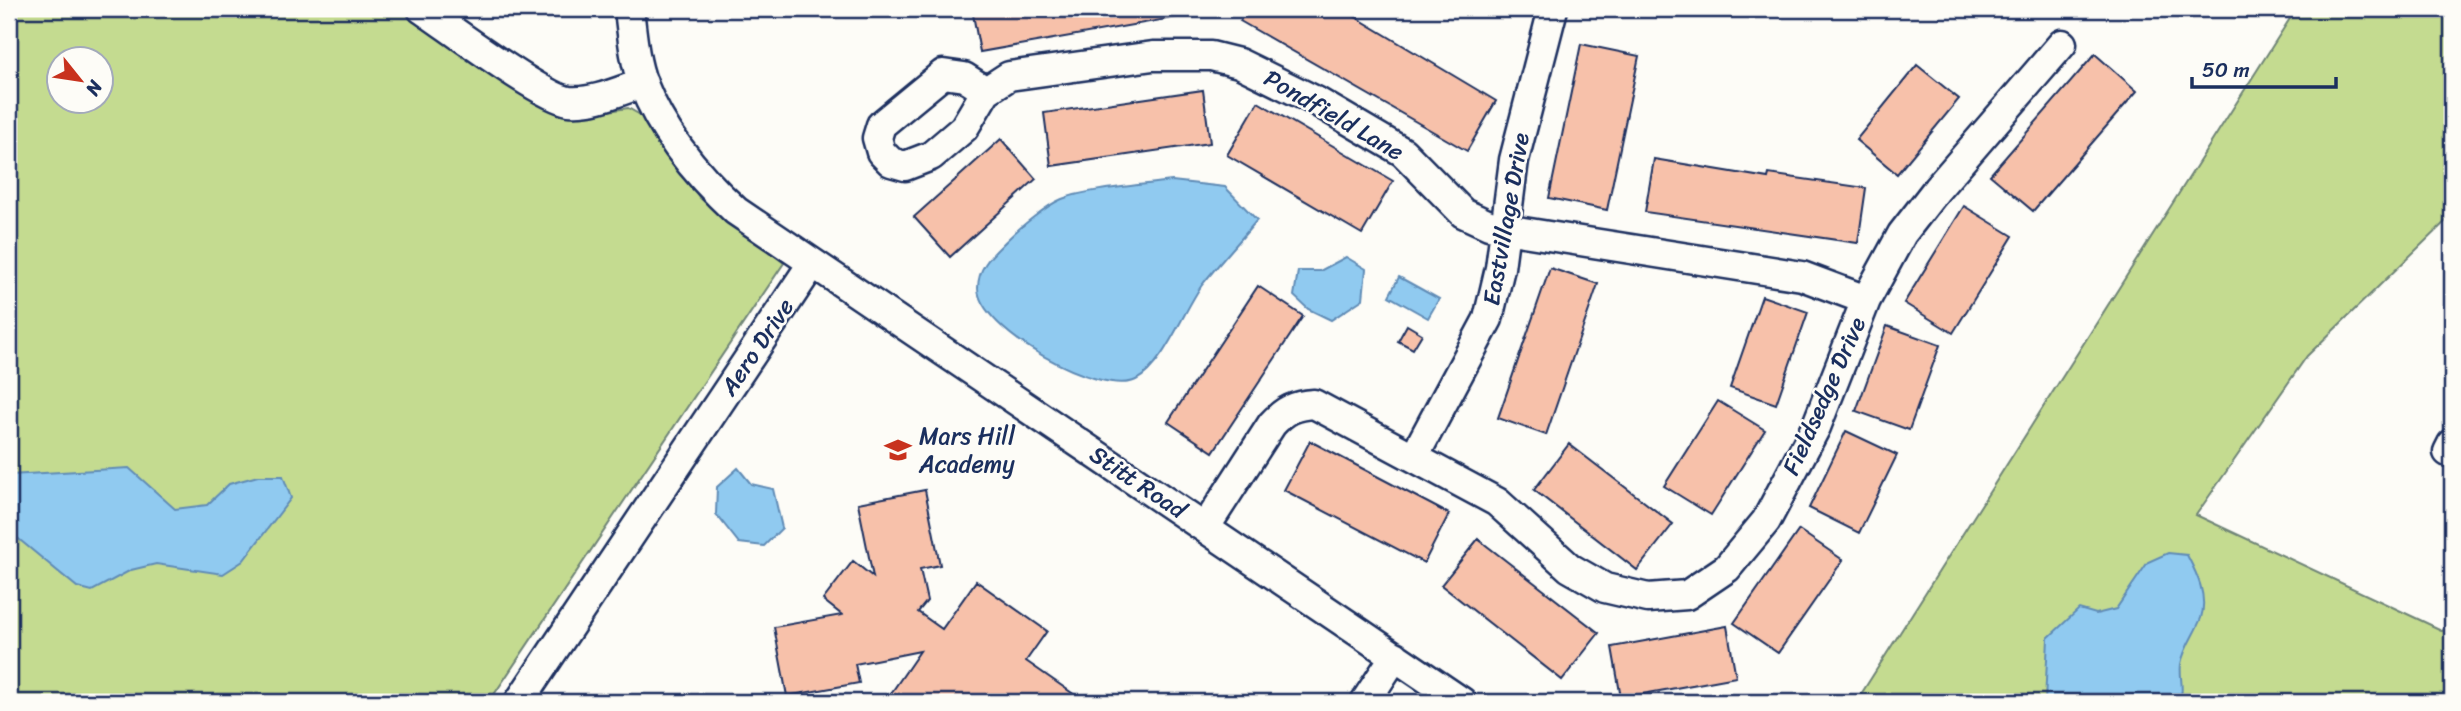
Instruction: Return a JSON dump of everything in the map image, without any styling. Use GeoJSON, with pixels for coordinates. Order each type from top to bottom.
{"type":"FeatureCollection","features":[{"type":"Feature","properties":{"kind":"street"},"geometry":{"type":"LineString","coordinates":[[422,9],[537,86],[567,101],[594,100],[643,83]]}},
{"type":"Feature","properties":{"kind":"street"},"geometry":{"type":"LineString","coordinates":[[629,9],[643,83],[666,129],[707,185],[754,225],[812,264]]}},
{"type":"Feature","properties":{"kind":"street","name":"Eastvillage Drive"},"geometry":{"type":"LineString","coordinates":[[1414,457],[1488,319],[1506,229],[1514,160],[1553,9]]}},
{"type":"Feature","properties":{"kind":"street","name":"Fieldsedge Drive"},"geometry":{"type":"LineString","coordinates":[[1205,528],[1272,424],[1283,412],[1297,405],[1314,404],[1497,502],[1570,568],[1605,588],[1648,598],[1687,595],[1727,569],[1766,521],[1816,427],[1866,300],[1902,234],[1937,189],[2062,44]]}},
{"type":"Feature","properties":{"kind":"street","name":"Pondfield Lane"},"geometry":{"type":"LineString","coordinates":[[986,91],[997,82],[1023,73],[1153,56],[1191,54],[1238,63],[1316,101],[1402,152],[1463,213],[1506,229],[1802,276],[1866,300]]}},
{"type":"Feature","properties":{"kind":"street","name":"Stitt Road"},"geometry":{"type":"LineString","coordinates":[[812,264],[1462,702]]}},
{"type":"Feature","properties":{"kind":"street","name":"Aero Drive"},"geometry":{"type":"LineString","coordinates":[[519,702],[812,264]]}},
{"type":"Feature","properties":{"kind":"street"},"geometry":{"type":"LineString","coordinates":[[1365,702],[1395,656]]}},
{"type":"Feature","properties":{"kind":"green space"},"geometry":{"type":"Polygon","coordinates":[[[9,9],[410,9],[576,116],[628,108],[649,120],[699,197],[784,263],[489,702],[9,702],[9,9]]]}},
{"type":"Feature","properties":{"kind":"green space"},"geometry":{"type":"Polygon","coordinates":[[[2296,9],[2452,9],[2452,215],[2307,356],[2196,515],[2452,635],[2452,702],[1856,702],[2296,9]]]}},
{"type":"Feature","properties":{"kind":"water"},"geometry":{"type":"Polygon","coordinates":[[[1172,181],[1225,187],[1257,220],[1202,285],[1155,363],[1136,380],[1119,383],[1096,379],[1070,369],[1018,340],[983,305],[978,288],[987,261],[1019,229],[1049,206],[1062,199],[1086,193],[1172,181]]]}},
{"type":"Feature","properties":{"kind":"water"},"geometry":{"type":"Polygon","coordinates":[[[1346,257],[1366,269],[1363,299],[1331,320],[1308,309],[1294,296],[1298,271],[1320,271],[1346,257]]]}},
{"type":"Feature","properties":{"kind":"water"},"geometry":{"type":"Polygon","coordinates":[[[1399,277],[1439,299],[1428,318],[1389,296],[1399,277]]]}},
{"type":"Feature","properties":{"kind":"water"},"geometry":{"type":"Polygon","coordinates":[[[129,468],[175,509],[207,505],[229,484],[258,476],[283,476],[291,498],[243,561],[223,574],[156,564],[131,570],[92,591],[77,587],[9,531],[10,475],[129,468]]]}},
{"type":"Feature","properties":{"kind":"water"},"geometry":{"type":"Polygon","coordinates":[[[738,468],[751,484],[773,489],[782,528],[764,546],[739,543],[716,514],[717,487],[738,468]]]}},
{"type":"Feature","properties":{"kind":"water"},"geometry":{"type":"Polygon","coordinates":[[[2168,553],[2187,555],[2198,577],[2203,602],[2201,618],[2182,658],[2182,692],[2179,702],[2045,702],[2048,638],[2079,609],[2096,614],[2116,609],[2148,562],[2168,553]]]}},
{"type":"Feature","properties":{"kind":"building"},"geometry":{"type":"Polygon","coordinates":[[[972,9],[1177,9],[1178,17],[980,52],[972,9]]]}},
{"type":"Feature","properties":{"kind":"building"},"geometry":{"type":"Polygon","coordinates":[[[1247,9],[1342,9],[1496,101],[1467,151],[1240,21],[1247,9]]]}},
{"type":"Feature","properties":{"kind":"building"},"geometry":{"type":"Polygon","coordinates":[[[1581,44],[1639,56],[1607,210],[1549,198],[1581,44]]]}},
{"type":"Feature","properties":{"kind":"building"},"geometry":{"type":"Polygon","coordinates":[[[2095,54],[2137,91],[2033,211],[1990,175],[2095,54]]]}},
{"type":"Feature","properties":{"kind":"building"},"geometry":{"type":"Polygon","coordinates":[[[1917,65],[1959,99],[1897,174],[1856,140],[1917,65]]]}},
{"type":"Feature","properties":{"kind":"building"},"geometry":{"type":"Polygon","coordinates":[[[1203,90],[1210,143],[1051,166],[1044,113],[1203,90]]]}},
{"type":"Feature","properties":{"kind":"building"},"geometry":{"type":"Polygon","coordinates":[[[1258,102],[1393,181],[1362,234],[1227,155],[1258,102]]]}},
{"type":"Feature","properties":{"kind":"building"},"geometry":{"type":"Polygon","coordinates":[[[1001,139],[1036,179],[950,257],[914,217],[1001,139]]]}},
{"type":"Feature","properties":{"kind":"building"},"geometry":{"type":"Polygon","coordinates":[[[1654,159],[1768,178],[1769,174],[1866,188],[1858,243],[1645,212],[1654,159]]]}},
{"type":"Feature","properties":{"kind":"building"},"geometry":{"type":"Polygon","coordinates":[[[1964,206],[2013,236],[1953,333],[1904,303],[1964,206]]]}},
{"type":"Feature","properties":{"kind":"building"},"geometry":{"type":"Polygon","coordinates":[[[1550,268],[1598,284],[1546,435],[1498,418],[1550,268]]]}},
{"type":"Feature","properties":{"kind":"building"},"geometry":{"type":"Polygon","coordinates":[[[1258,286],[1303,316],[1213,452],[1168,422],[1258,286]]]}},
{"type":"Feature","properties":{"kind":"building"},"geometry":{"type":"Polygon","coordinates":[[[1762,296],[1808,312],[1776,404],[1730,388],[1762,296]]]}},
{"type":"Feature","properties":{"kind":"building"},"geometry":{"type":"Polygon","coordinates":[[[1407,325],[1422,334],[1413,349],[1398,341],[1407,325]]]}},
{"type":"Feature","properties":{"kind":"building"},"geometry":{"type":"Polygon","coordinates":[[[1887,326],[1940,345],[1909,430],[1856,411],[1887,326]]]}},
{"type":"Feature","properties":{"kind":"building"},"geometry":{"type":"Polygon","coordinates":[[[1718,401],[1765,430],[1711,515],[1664,486],[1718,401]]]}},
{"type":"Feature","properties":{"kind":"building"},"geometry":{"type":"Polygon","coordinates":[[[1846,431],[1897,455],[1859,533],[1809,508],[1846,431]]]}},
{"type":"Feature","properties":{"kind":"building"},"geometry":{"type":"Polygon","coordinates":[[[1310,441],[1449,514],[1424,563],[1284,490],[1310,441]]]}},
{"type":"Feature","properties":{"kind":"building"},"geometry":{"type":"Polygon","coordinates":[[[1569,444],[1673,524],[1637,570],[1534,490],[1569,444]]]}},
{"type":"Feature","properties":{"kind":"building","name":"Mars Hill Academy"},"geometry":{"type":"Polygon","coordinates":[[[925,490],[940,565],[920,569],[927,601],[918,612],[942,629],[976,581],[1047,631],[1026,661],[1085,702],[885,702],[920,651],[855,664],[859,683],[787,696],[774,627],[842,615],[823,600],[853,561],[873,577],[858,503],[925,490]]]}},
{"type":"Feature","properties":{"kind":"building"},"geometry":{"type":"Polygon","coordinates":[[[1799,530],[1843,560],[1778,653],[1734,623],[1799,530]]]}},
{"type":"Feature","properties":{"kind":"building"},"geometry":{"type":"Polygon","coordinates":[[[1478,539],[1599,633],[1562,680],[1441,585],[1478,539]]]}},
{"type":"Feature","properties":{"kind":"building"},"geometry":{"type":"Polygon","coordinates":[[[1727,626],[1736,677],[1621,698],[1612,647],[1727,626]]]}},
{"type":"Feature","properties":{"kind":"place","name":"Mars Hill Academy"},"geometry":{"type":"Point","coordinates":[898,450]}}]}
